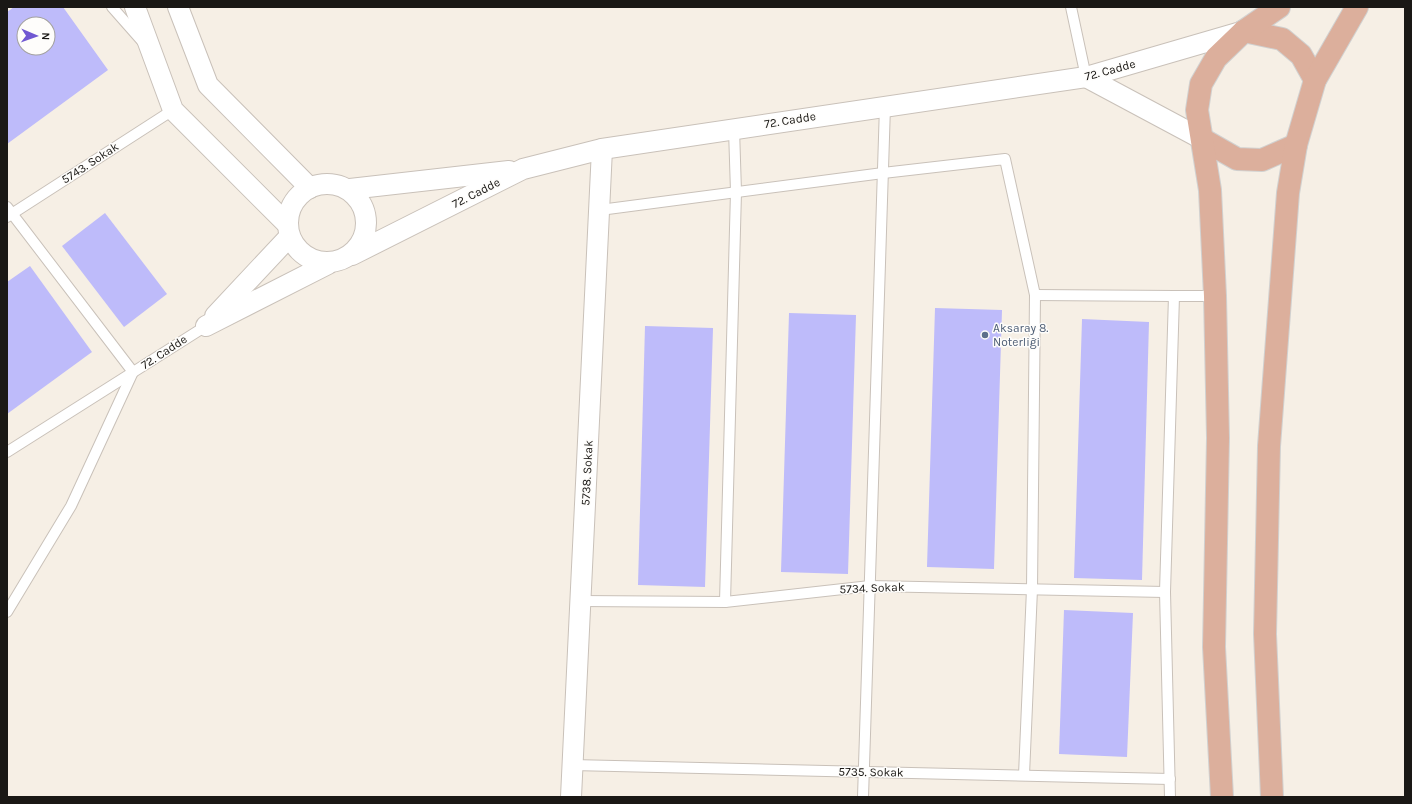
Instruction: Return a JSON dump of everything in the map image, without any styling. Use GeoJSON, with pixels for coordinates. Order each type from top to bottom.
{"type":"FeatureCollection","features":[{"type":"Feature","properties":{"kind":"main road"},"geometry":{"type":"LineString","coordinates":[[1222,797],[1214,647],[1218,438],[1215,296],[1210,190],[1198,110],[1201,84],[1216,58],[1244,32],[1279,7]]}},
{"type":"Feature","properties":{"kind":"main road"},"geometry":{"type":"LineString","coordinates":[[1272,797],[1265,634],[1268,446],[1288,193],[1296,145],[1315,80],[1357,7]]}},
{"type":"Feature","properties":{"kind":"main road"},"geometry":{"type":"LineString","coordinates":[[1244,32],[1282,39],[1301,55],[1315,80]]}},
{"type":"Feature","properties":{"kind":"main road"},"geometry":{"type":"LineString","coordinates":[[1202,138],[1237,159],[1262,160],[1296,145]]}},
{"type":"Feature","properties":{"kind":"street"},"geometry":{"type":"LineString","coordinates":[[135,7],[173,110],[288,231],[304,257],[328,264],[352,255],[366,235],[365,209],[350,190]]}},
{"type":"Feature","properties":{"kind":"street"},"geometry":{"type":"LineString","coordinates":[[178,7],[208,84],[310,188]]}},
{"type":"Feature","properties":{"kind":"street","name":"72. Cadde"},"geometry":{"type":"LineString","coordinates":[[352,255],[523,169],[602,149],[1086,77],[1244,32]]}},
{"type":"Feature","properties":{"kind":"street"},"geometry":{"type":"LineString","coordinates":[[1086,77],[1202,138]]}},
{"type":"Feature","properties":{"kind":"street","name":"5738. Sokak"},"geometry":{"type":"LineString","coordinates":[[571,797],[602,149]]}},
{"type":"Feature","properties":{"kind":"street"},"geometry":{"type":"LineString","coordinates":[[206,326],[288,231],[288,212],[302,191],[326,183],[350,190],[523,169]]}},
{"type":"Feature","properties":{"kind":"street","name":"72. Cadde"},"geometry":{"type":"LineString","coordinates":[[206,326],[328,264]]}},
{"type":"Feature","properties":{"kind":"lane"},"geometry":{"type":"LineString","coordinates":[[112,7],[152,52]]}},
{"type":"Feature","properties":{"kind":"lane"},"geometry":{"type":"LineString","coordinates":[[1071,7],[1086,77]]}},
{"type":"Feature","properties":{"kind":"lane"},"geometry":{"type":"LineString","coordinates":[[863,797],[885,106]]}},
{"type":"Feature","properties":{"kind":"lane","name":"5743. Sokak"},"geometry":{"type":"LineString","coordinates":[[9,212],[173,110]]}},
{"type":"Feature","properties":{"kind":"lane"},"geometry":{"type":"LineString","coordinates":[[725,602],[736,192],[734,129]]}},
{"type":"Feature","properties":{"kind":"lane"},"geometry":{"type":"LineString","coordinates":[[600,210],[883,173],[1005,159],[1035,295],[1032,589],[1024,775]]}},
{"type":"Feature","properties":{"kind":"lane"},"geometry":{"type":"LineString","coordinates":[[7,612],[71,506],[133,372],[9,212]]}},
{"type":"Feature","properties":{"kind":"lane"},"geometry":{"type":"LineString","coordinates":[[1035,295],[1215,296]]}},
{"type":"Feature","properties":{"kind":"lane"},"geometry":{"type":"LineString","coordinates":[[1170,797],[1165,592],[1174,296]]}},
{"type":"Feature","properties":{"kind":"lane","name":"72. Cadde"},"geometry":{"type":"LineString","coordinates":[[7,452],[206,326]]}},
{"type":"Feature","properties":{"kind":"lane","name":"5734. Sokak"},"geometry":{"type":"LineString","coordinates":[[580,601],[725,602],[870,586],[1165,592]]}},
{"type":"Feature","properties":{"kind":"lane","name":"5735. Sokak"},"geometry":{"type":"LineString","coordinates":[[572,765],[1170,779]]}},
{"type":"Feature","properties":{"kind":"building"},"geometry":{"type":"Polygon","coordinates":[[[14,7],[63,7],[108,70],[7,144],[7,12],[14,7]]]}},
{"type":"Feature","properties":{"kind":"building"},"geometry":{"type":"Polygon","coordinates":[[[105,213],[167,294],[124,327],[62,246],[105,213]]]}},
{"type":"Feature","properties":{"kind":"building"},"geometry":{"type":"Polygon","coordinates":[[[30,266],[92,352],[7,414],[7,282],[30,266]]]}},
{"type":"Feature","properties":{"kind":"building"},"geometry":{"type":"Polygon","coordinates":[[[935,308],[1002,310],[994,569],[927,567],[935,308]]]}},
{"type":"Feature","properties":{"kind":"building"},"geometry":{"type":"Polygon","coordinates":[[[789,313],[856,315],[848,574],[781,572],[789,313]]]}},
{"type":"Feature","properties":{"kind":"building"},"geometry":{"type":"Polygon","coordinates":[[[1082,319],[1149,322],[1142,580],[1074,578],[1082,319]]]}},
{"type":"Feature","properties":{"kind":"building"},"geometry":{"type":"Polygon","coordinates":[[[645,326],[713,328],[705,587],[638,585],[645,326]]]}},
{"type":"Feature","properties":{"kind":"building"},"geometry":{"type":"Polygon","coordinates":[[[1064,610],[1133,613],[1127,757],[1059,754],[1064,610]]]}},
{"type":"Feature","properties":{"kind":"place","name":"Aksaray 8. Noterliği"},"geometry":{"type":"Point","coordinates":[985,335]}}]}
